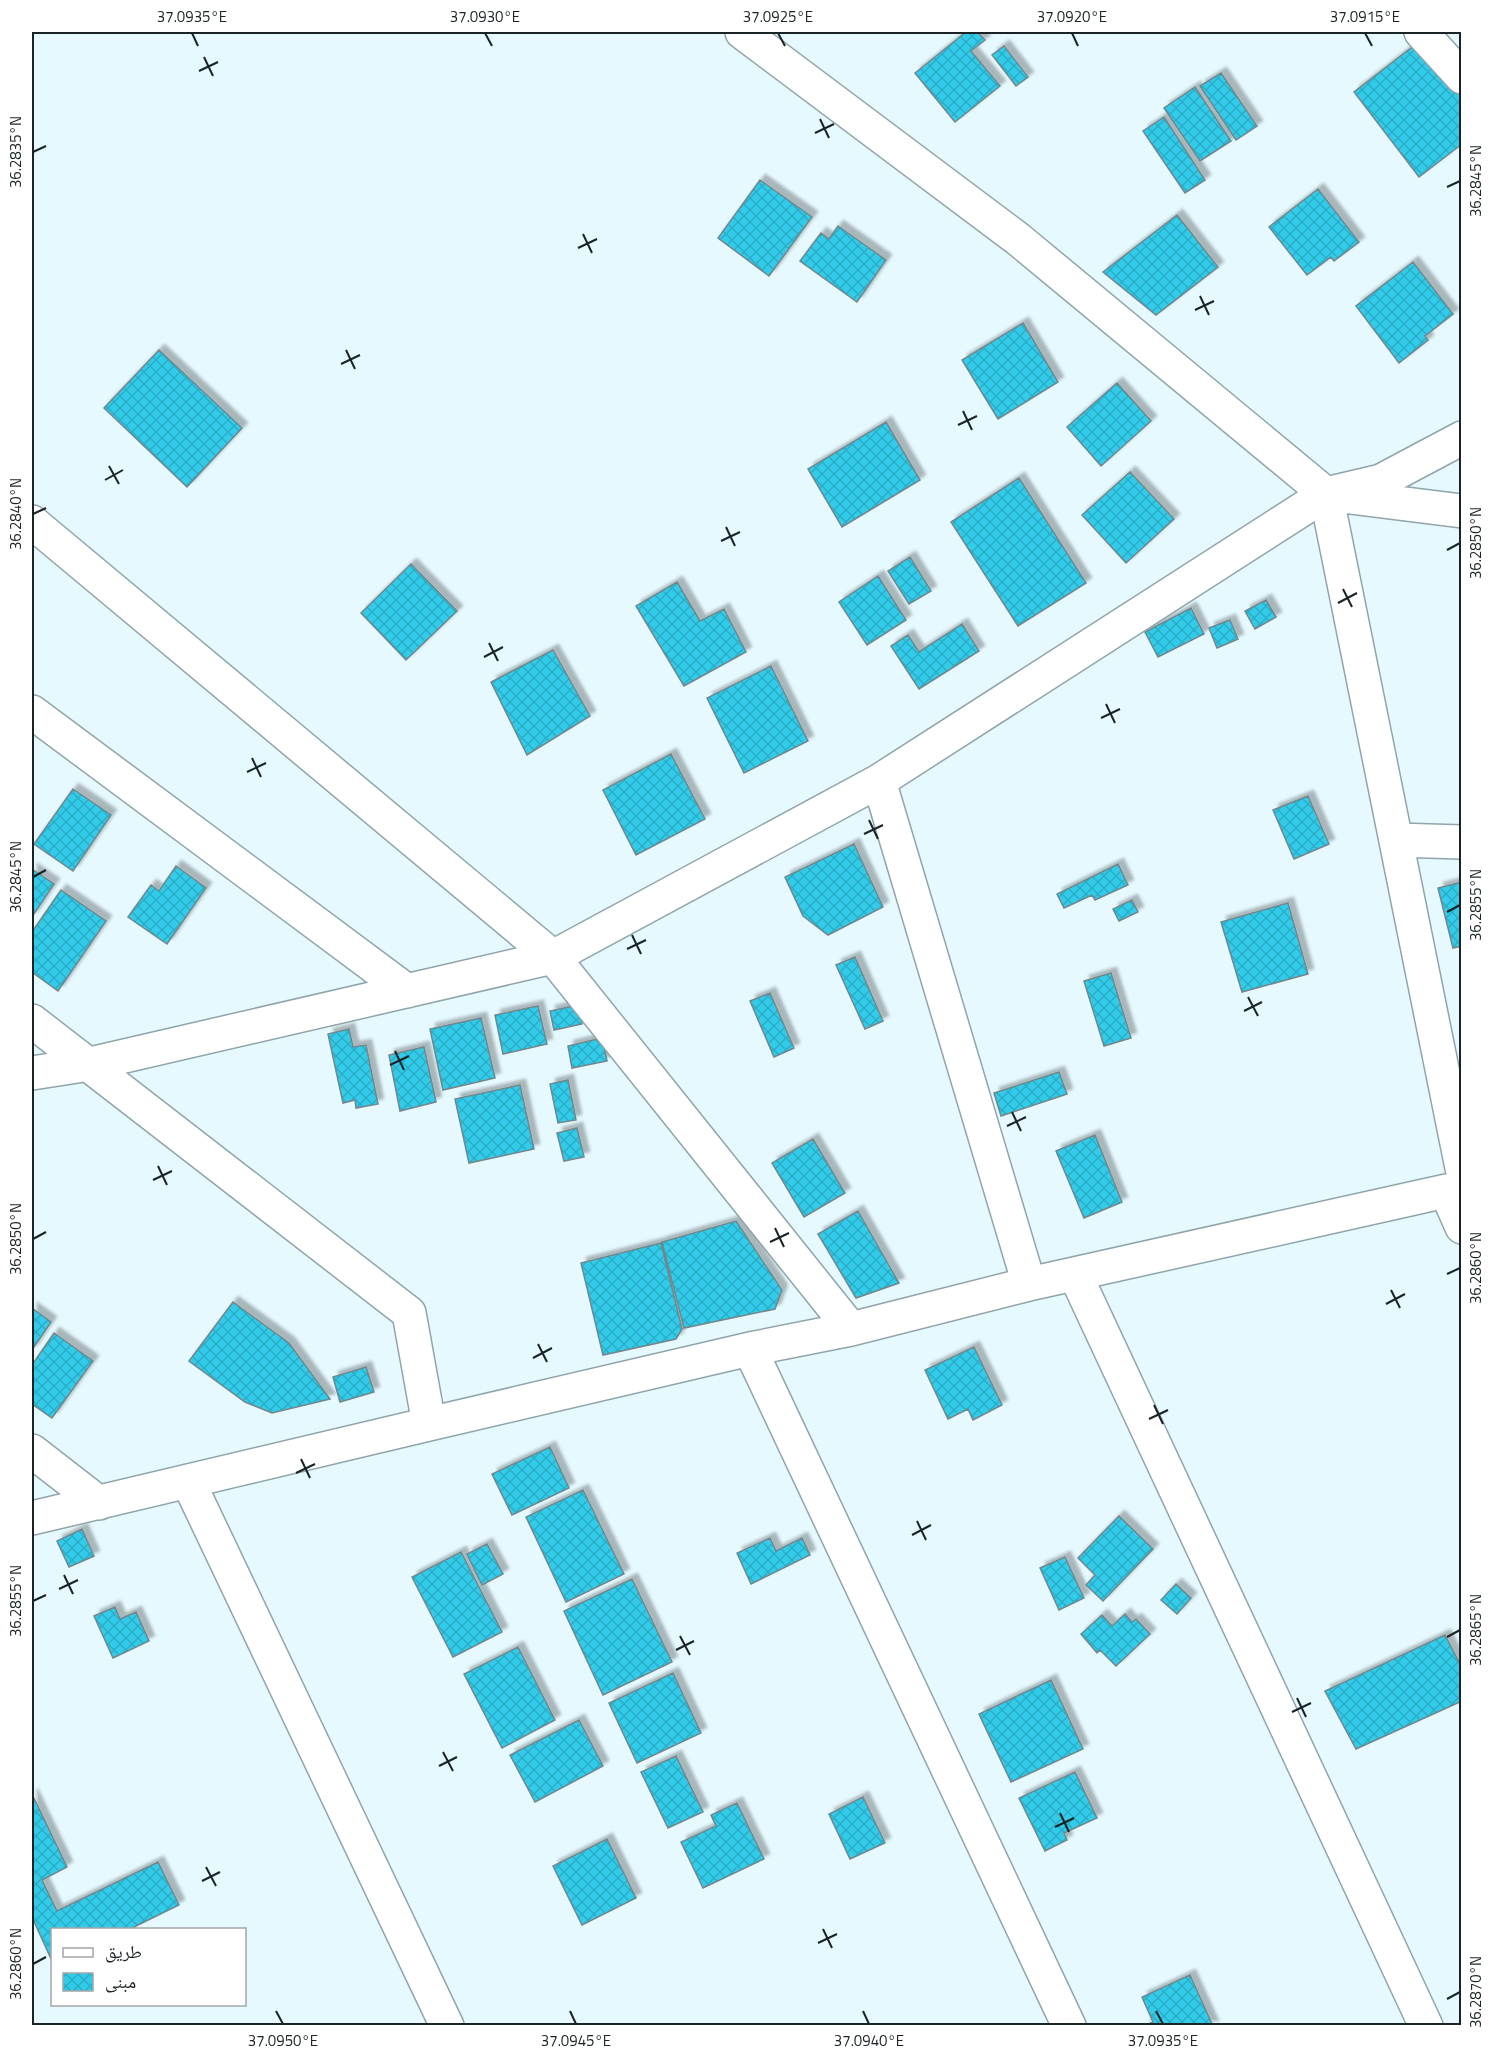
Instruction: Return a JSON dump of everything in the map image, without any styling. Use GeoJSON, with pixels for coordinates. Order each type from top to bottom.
{"type":"FeatureCollection","features":[{"type":"Feature","properties":{"kind":"street"},"geometry":{"type":"LineString","coordinates":[[742,32],[1018,239],[1326,494],[1461,511]]}},
{"type":"Feature","properties":{"kind":"street"},"geometry":{"type":"LineString","coordinates":[[1421,32],[1461,76]]}},
{"type":"Feature","properties":{"kind":"street"},"geometry":{"type":"LineString","coordinates":[[32,1074],[90,1064],[553,957],[879,781],[1326,494],[1381,481],[1461,438]]}},
{"type":"Feature","properties":{"kind":"street"},"geometry":{"type":"LineString","coordinates":[[1326,494],[1396,840],[1456,1183],[1461,1227]]}},
{"type":"Feature","properties":{"kind":"street"},"geometry":{"type":"LineString","coordinates":[[32,522],[553,957],[851,1329]]}},
{"type":"Feature","properties":{"kind":"street"},"geometry":{"type":"LineString","coordinates":[[32,712],[407,991]]}},
{"type":"Feature","properties":{"kind":"street"},"geometry":{"type":"LineString","coordinates":[[879,781],[1029,1284]]}},
{"type":"Feature","properties":{"kind":"street"},"geometry":{"type":"LineString","coordinates":[[1396,840],[1461,842]]}},
{"type":"Feature","properties":{"kind":"street"},"geometry":{"type":"LineString","coordinates":[[32,1021],[409,1313],[429,1424]]}},
{"type":"Feature","properties":{"kind":"street"},"geometry":{"type":"LineString","coordinates":[[32,1518],[429,1424],[851,1329],[1029,1284],[1456,1183]]}},
{"type":"Feature","properties":{"kind":"street"},"geometry":{"type":"LineString","coordinates":[[1075,1274],[1426,2025]]}},
{"type":"Feature","properties":{"kind":"street"},"geometry":{"type":"LineString","coordinates":[[750,1350],[1069,2025]]}},
{"type":"Feature","properties":{"kind":"street"},"geometry":{"type":"LineString","coordinates":[[32,1451],[99,1503]]}},
{"type":"Feature","properties":{"kind":"street"},"geometry":{"type":"LineString","coordinates":[[188,1481],[447,2025]]}},
{"type":"Feature","properties":{"kind":"building"},"geometry":{"type":"Polygon","coordinates":[[[966,32],[977,32],[985,40],[971,51],[1000,86],[955,122],[915,73],[966,32]]]}},
{"type":"Feature","properties":{"kind":"building"},"geometry":{"type":"Polygon","coordinates":[[[1420,41],[1462,94],[1462,144],[1419,177],[1354,92],[1420,41]]]}},
{"type":"Feature","properties":{"kind":"building"},"geometry":{"type":"Polygon","coordinates":[[[1004,46],[1028,77],[1016,86],[992,55],[1004,46]]]}},
{"type":"Feature","properties":{"kind":"building"},"geometry":{"type":"Polygon","coordinates":[[[1221,73],[1257,126],[1236,140],[1200,86],[1221,73]]]}},
{"type":"Feature","properties":{"kind":"building"},"geometry":{"type":"Polygon","coordinates":[[[1195,87],[1231,141],[1200,161],[1164,108],[1195,87]]]}},
{"type":"Feature","properties":{"kind":"building"},"geometry":{"type":"Polygon","coordinates":[[[1164,117],[1205,180],[1185,193],[1143,131],[1164,117]]]}},
{"type":"Feature","properties":{"kind":"building"},"geometry":{"type":"Polygon","coordinates":[[[760,180],[812,217],[769,276],[718,238],[760,180]]]}},
{"type":"Feature","properties":{"kind":"building"},"geometry":{"type":"Polygon","coordinates":[[[1318,189],[1359,242],[1334,261],[1331,257],[1307,275],[1269,227],[1318,189]]]}},
{"type":"Feature","properties":{"kind":"building"},"geometry":{"type":"Polygon","coordinates":[[[1177,215],[1218,267],[1156,315],[1103,272],[1177,215]]]}},
{"type":"Feature","properties":{"kind":"building"},"geometry":{"type":"Polygon","coordinates":[[[838,226],[886,260],[857,302],[800,261],[821,233],[829,239],[838,226]]]}},
{"type":"Feature","properties":{"kind":"building"},"geometry":{"type":"Polygon","coordinates":[[[1413,262],[1453,314],[1425,336],[1428,340],[1399,363],[1356,306],[1413,262]]]}},
{"type":"Feature","properties":{"kind":"building"},"geometry":{"type":"Polygon","coordinates":[[[1023,323],[1058,382],[998,419],[962,360],[1023,323]]]}},
{"type":"Feature","properties":{"kind":"building"},"geometry":{"type":"Polygon","coordinates":[[[159,350],[242,428],[187,487],[104,408],[159,350]]]}},
{"type":"Feature","properties":{"kind":"building"},"geometry":{"type":"Polygon","coordinates":[[[1117,383],[1151,421],[1101,466],[1067,427],[1117,383]]]}},
{"type":"Feature","properties":{"kind":"building"},"geometry":{"type":"Polygon","coordinates":[[[886,422],[920,480],[842,527],[808,469],[886,422]]]}},
{"type":"Feature","properties":{"kind":"building"},"geometry":{"type":"Polygon","coordinates":[[[1130,472],[1174,519],[1126,563],[1082,515],[1130,472]]]}},
{"type":"Feature","properties":{"kind":"building"},"geometry":{"type":"Polygon","coordinates":[[[1019,478],[1086,583],[1018,626],[951,522],[1019,478]]]}},
{"type":"Feature","properties":{"kind":"building"},"geometry":{"type":"Polygon","coordinates":[[[910,557],[931,591],[909,604],[888,571],[910,557]]]}},
{"type":"Feature","properties":{"kind":"building"},"geometry":{"type":"Polygon","coordinates":[[[411,564],[457,611],[406,660],[361,613],[411,564]]]}},
{"type":"Feature","properties":{"kind":"building"},"geometry":{"type":"Polygon","coordinates":[[[878,576],[906,620],[867,645],[839,602],[878,576]]]}},
{"type":"Feature","properties":{"kind":"building"},"geometry":{"type":"Polygon","coordinates":[[[677,582],[700,621],[724,609],[746,652],[684,686],[636,606],[677,582]]]}},
{"type":"Feature","properties":{"kind":"building"},"geometry":{"type":"Polygon","coordinates":[[[1266,600],[1276,617],[1255,629],[1245,611],[1266,600]]]}},
{"type":"Feature","properties":{"kind":"building"},"geometry":{"type":"Polygon","coordinates":[[[1191,608],[1204,634],[1158,657],[1145,632],[1191,608]]]}},
{"type":"Feature","properties":{"kind":"building"},"geometry":{"type":"Polygon","coordinates":[[[1230,620],[1238,639],[1217,648],[1209,628],[1230,620]]]}},
{"type":"Feature","properties":{"kind":"building"},"geometry":{"type":"Polygon","coordinates":[[[962,624],[979,651],[919,689],[891,646],[908,635],[919,652],[962,624]]]}},
{"type":"Feature","properties":{"kind":"building"},"geometry":{"type":"Polygon","coordinates":[[[553,650],[590,716],[527,755],[491,682],[553,650]]]}},
{"type":"Feature","properties":{"kind":"building"},"geometry":{"type":"Polygon","coordinates":[[[771,666],[808,741],[744,773],[707,698],[771,666]]]}},
{"type":"Feature","properties":{"kind":"building"},"geometry":{"type":"Polygon","coordinates":[[[671,754],[705,819],[636,855],[603,790],[671,754]]]}},
{"type":"Feature","properties":{"kind":"building"},"geometry":{"type":"Polygon","coordinates":[[[73,789],[111,815],[73,871],[34,844],[73,789]]]}},
{"type":"Feature","properties":{"kind":"building"},"geometry":{"type":"Polygon","coordinates":[[[1308,796],[1329,844],[1294,859],[1273,810],[1308,796]]]}},
{"type":"Feature","properties":{"kind":"building"},"geometry":{"type":"Polygon","coordinates":[[[854,844],[883,907],[828,935],[803,916],[785,877],[854,844]]]}},
{"type":"Feature","properties":{"kind":"building"},"geometry":{"type":"Polygon","coordinates":[[[1118,864],[1128,885],[1095,900],[1092,895],[1064,908],[1057,894],[1118,864]]]}},
{"type":"Feature","properties":{"kind":"building"},"geometry":{"type":"Polygon","coordinates":[[[176,866],[206,888],[167,944],[128,917],[151,885],[159,891],[176,866]]]}},
{"type":"Feature","properties":{"kind":"building"},"geometry":{"type":"Polygon","coordinates":[[[32,869],[54,884],[32,917],[32,869]]]}},
{"type":"Feature","properties":{"kind":"building"},"geometry":{"type":"Polygon","coordinates":[[[1462,882],[1462,946],[1453,948],[1438,888],[1462,882]]]}},
{"type":"Feature","properties":{"kind":"building"},"geometry":{"type":"Polygon","coordinates":[[[61,890],[106,921],[58,991],[32,972],[32,932],[61,890]]]}},
{"type":"Feature","properties":{"kind":"building"},"geometry":{"type":"Polygon","coordinates":[[[1132,900],[1138,912],[1119,921],[1113,909],[1132,900]]]}},
{"type":"Feature","properties":{"kind":"building"},"geometry":{"type":"Polygon","coordinates":[[[1288,903],[1308,974],[1242,992],[1221,922],[1288,903]]]}},
{"type":"Feature","properties":{"kind":"building"},"geometry":{"type":"Polygon","coordinates":[[[855,957],[883,1021],[865,1029],[836,965],[855,957]]]}},
{"type":"Feature","properties":{"kind":"building"},"geometry":{"type":"Polygon","coordinates":[[[1111,973],[1131,1038],[1104,1046],[1084,981],[1111,973]]]}},
{"type":"Feature","properties":{"kind":"building"},"geometry":{"type":"Polygon","coordinates":[[[770,993],[794,1048],[774,1057],[750,1001],[770,993]]]}},
{"type":"Feature","properties":{"kind":"building"},"geometry":{"type":"Polygon","coordinates":[[[578,1005],[582,1024],[554,1030],[550,1011],[578,1005]]]}},
{"type":"Feature","properties":{"kind":"building"},"geometry":{"type":"Polygon","coordinates":[[[538,1006],[547,1044],[503,1054],[495,1015],[538,1006]]]}},
{"type":"Feature","properties":{"kind":"building"},"geometry":{"type":"Polygon","coordinates":[[[481,1018],[495,1078],[443,1090],[430,1029],[481,1018]]]}},
{"type":"Feature","properties":{"kind":"building"},"geometry":{"type":"Polygon","coordinates":[[[349,1029],[353,1047],[366,1045],[378,1104],[356,1108],[355,1100],[343,1103],[328,1034],[349,1029]]]}},
{"type":"Feature","properties":{"kind":"building"},"geometry":{"type":"Polygon","coordinates":[[[602,1038],[607,1061],[572,1068],[568,1046],[602,1038]]]}},
{"type":"Feature","properties":{"kind":"building"},"geometry":{"type":"Polygon","coordinates":[[[424,1047],[436,1102],[400,1111],[389,1055],[424,1047]]]}},
{"type":"Feature","properties":{"kind":"building"},"geometry":{"type":"Polygon","coordinates":[[[1059,1072],[1067,1094],[1001,1116],[994,1093],[1059,1072]]]}},
{"type":"Feature","properties":{"kind":"building"},"geometry":{"type":"Polygon","coordinates":[[[568,1080],[576,1120],[558,1123],[550,1084],[568,1080]]]}},
{"type":"Feature","properties":{"kind":"building"},"geometry":{"type":"Polygon","coordinates":[[[520,1085],[534,1149],[469,1163],[455,1099],[520,1085]]]}},
{"type":"Feature","properties":{"kind":"building"},"geometry":{"type":"Polygon","coordinates":[[[577,1128],[584,1157],[564,1161],[557,1133],[577,1128]]]}},
{"type":"Feature","properties":{"kind":"building"},"geometry":{"type":"Polygon","coordinates":[[[1095,1135],[1122,1202],[1084,1218],[1056,1151],[1095,1135]]]}},
{"type":"Feature","properties":{"kind":"building"},"geometry":{"type":"Polygon","coordinates":[[[813,1139],[845,1193],[804,1217],[772,1163],[813,1139]]]}},
{"type":"Feature","properties":{"kind":"building"},"geometry":{"type":"Polygon","coordinates":[[[858,1211],[899,1283],[856,1298],[818,1234],[858,1211]]]}},
{"type":"Feature","properties":{"kind":"building"},"geometry":{"type":"Polygon","coordinates":[[[736,1221],[782,1290],[775,1309],[684,1328],[662,1242],[736,1221]]]}},
{"type":"Feature","properties":{"kind":"building"},"geometry":{"type":"Polygon","coordinates":[[[661,1243],[682,1329],[676,1339],[603,1355],[581,1263],[661,1243]]]}},
{"type":"Feature","properties":{"kind":"building"},"geometry":{"type":"Polygon","coordinates":[[[233,1302],[289,1343],[330,1399],[272,1413],[245,1402],[189,1361],[233,1302]]]}},
{"type":"Feature","properties":{"kind":"building"},"geometry":{"type":"Polygon","coordinates":[[[32,1308],[51,1322],[32,1350],[32,1308]]]}},
{"type":"Feature","properties":{"kind":"building"},"geometry":{"type":"Polygon","coordinates":[[[54,1333],[93,1361],[52,1418],[32,1404],[32,1365],[54,1333]]]}},
{"type":"Feature","properties":{"kind":"building"},"geometry":{"type":"Polygon","coordinates":[[[974,1347],[1002,1405],[973,1420],[968,1409],[948,1419],[925,1370],[974,1347]]]}},
{"type":"Feature","properties":{"kind":"building"},"geometry":{"type":"Polygon","coordinates":[[[366,1367],[374,1392],[340,1402],[333,1377],[366,1367]]]}},
{"type":"Feature","properties":{"kind":"building"},"geometry":{"type":"Polygon","coordinates":[[[550,1447],[569,1488],[512,1515],[492,1474],[550,1447]]]}},
{"type":"Feature","properties":{"kind":"building"},"geometry":{"type":"Polygon","coordinates":[[[583,1490],[624,1574],[566,1602],[526,1517],[583,1490]]]}},
{"type":"Feature","properties":{"kind":"building"},"geometry":{"type":"Polygon","coordinates":[[[1119,1516],[1153,1549],[1103,1601],[1086,1585],[1095,1575],[1078,1558],[1119,1516]]]}},
{"type":"Feature","properties":{"kind":"building"},"geometry":{"type":"Polygon","coordinates":[[[82,1529],[94,1556],[69,1567],[57,1541],[82,1529]]]}},
{"type":"Feature","properties":{"kind":"building"},"geometry":{"type":"Polygon","coordinates":[[[770,1538],[776,1551],[802,1538],[810,1555],[751,1584],[737,1553],[770,1538]]]}},
{"type":"Feature","properties":{"kind":"building"},"geometry":{"type":"Polygon","coordinates":[[[487,1544],[503,1574],[482,1585],[467,1554],[487,1544]]]}},
{"type":"Feature","properties":{"kind":"building"},"geometry":{"type":"Polygon","coordinates":[[[461,1552],[502,1632],[453,1657],[412,1577],[461,1552]]]}},
{"type":"Feature","properties":{"kind":"building"},"geometry":{"type":"Polygon","coordinates":[[[1065,1557],[1084,1598],[1059,1610],[1040,1568],[1065,1557]]]}},
{"type":"Feature","properties":{"kind":"building"},"geometry":{"type":"Polygon","coordinates":[[[632,1579],[672,1662],[603,1695],[564,1611],[632,1579]]]}},
{"type":"Feature","properties":{"kind":"building"},"geometry":{"type":"Polygon","coordinates":[[[1176,1584],[1191,1598],[1177,1614],[1161,1600],[1176,1584]]]}},
{"type":"Feature","properties":{"kind":"building"},"geometry":{"type":"Polygon","coordinates":[[[115,1607],[120,1619],[136,1612],[149,1641],[113,1658],[94,1616],[115,1607]]]}},
{"type":"Feature","properties":{"kind":"building"},"geometry":{"type":"Polygon","coordinates":[[[1125,1614],[1132,1622],[1136,1619],[1150,1634],[1116,1666],[1100,1650],[1097,1653],[1081,1634],[1102,1615],[1112,1626],[1125,1614]]]}},
{"type":"Feature","properties":{"kind":"building"},"geometry":{"type":"Polygon","coordinates":[[[1445,1635],[1462,1668],[1462,1701],[1356,1749],[1325,1691],[1445,1635]]]}},
{"type":"Feature","properties":{"kind":"building"},"geometry":{"type":"Polygon","coordinates":[[[518,1647],[555,1720],[502,1748],[464,1674],[518,1647]]]}},
{"type":"Feature","properties":{"kind":"building"},"geometry":{"type":"Polygon","coordinates":[[[673,1673],[701,1733],[637,1763],[609,1703],[673,1673]]]}},
{"type":"Feature","properties":{"kind":"building"},"geometry":{"type":"Polygon","coordinates":[[[1051,1680],[1083,1749],[1011,1782],[979,1714],[1051,1680]]]}},
{"type":"Feature","properties":{"kind":"building"},"geometry":{"type":"Polygon","coordinates":[[[579,1720],[603,1766],[535,1802],[510,1755],[579,1720]]]}},
{"type":"Feature","properties":{"kind":"building"},"geometry":{"type":"Polygon","coordinates":[[[676,1756],[703,1812],[668,1828],[641,1772],[676,1756]]]}},
{"type":"Feature","properties":{"kind":"building"},"geometry":{"type":"Polygon","coordinates":[[[1075,1772],[1097,1818],[1064,1833],[1067,1840],[1045,1851],[1019,1798],[1075,1772]]]}},
{"type":"Feature","properties":{"kind":"building"},"geometry":{"type":"Polygon","coordinates":[[[32,1794],[67,1867],[42,1880],[57,1911],[158,1862],[179,1905],[132,1928],[51,1928],[51,1959],[32,1917],[32,1794]]]}},
{"type":"Feature","properties":{"kind":"building"},"geometry":{"type":"Polygon","coordinates":[[[863,1797],[885,1843],[850,1859],[829,1814],[863,1797]]]}},
{"type":"Feature","properties":{"kind":"building"},"geometry":{"type":"Polygon","coordinates":[[[737,1803],[764,1859],[703,1888],[681,1842],[716,1826],[711,1815],[737,1803]]]}},
{"type":"Feature","properties":{"kind":"building"},"geometry":{"type":"Polygon","coordinates":[[[607,1839],[636,1898],[582,1925],[553,1866],[607,1839]]]}},
{"type":"Feature","properties":{"kind":"building"},"geometry":{"type":"Polygon","coordinates":[[[1190,1975],[1213,2026],[1144,2026],[1153,2022],[1142,1997],[1190,1975]]]}}]}
